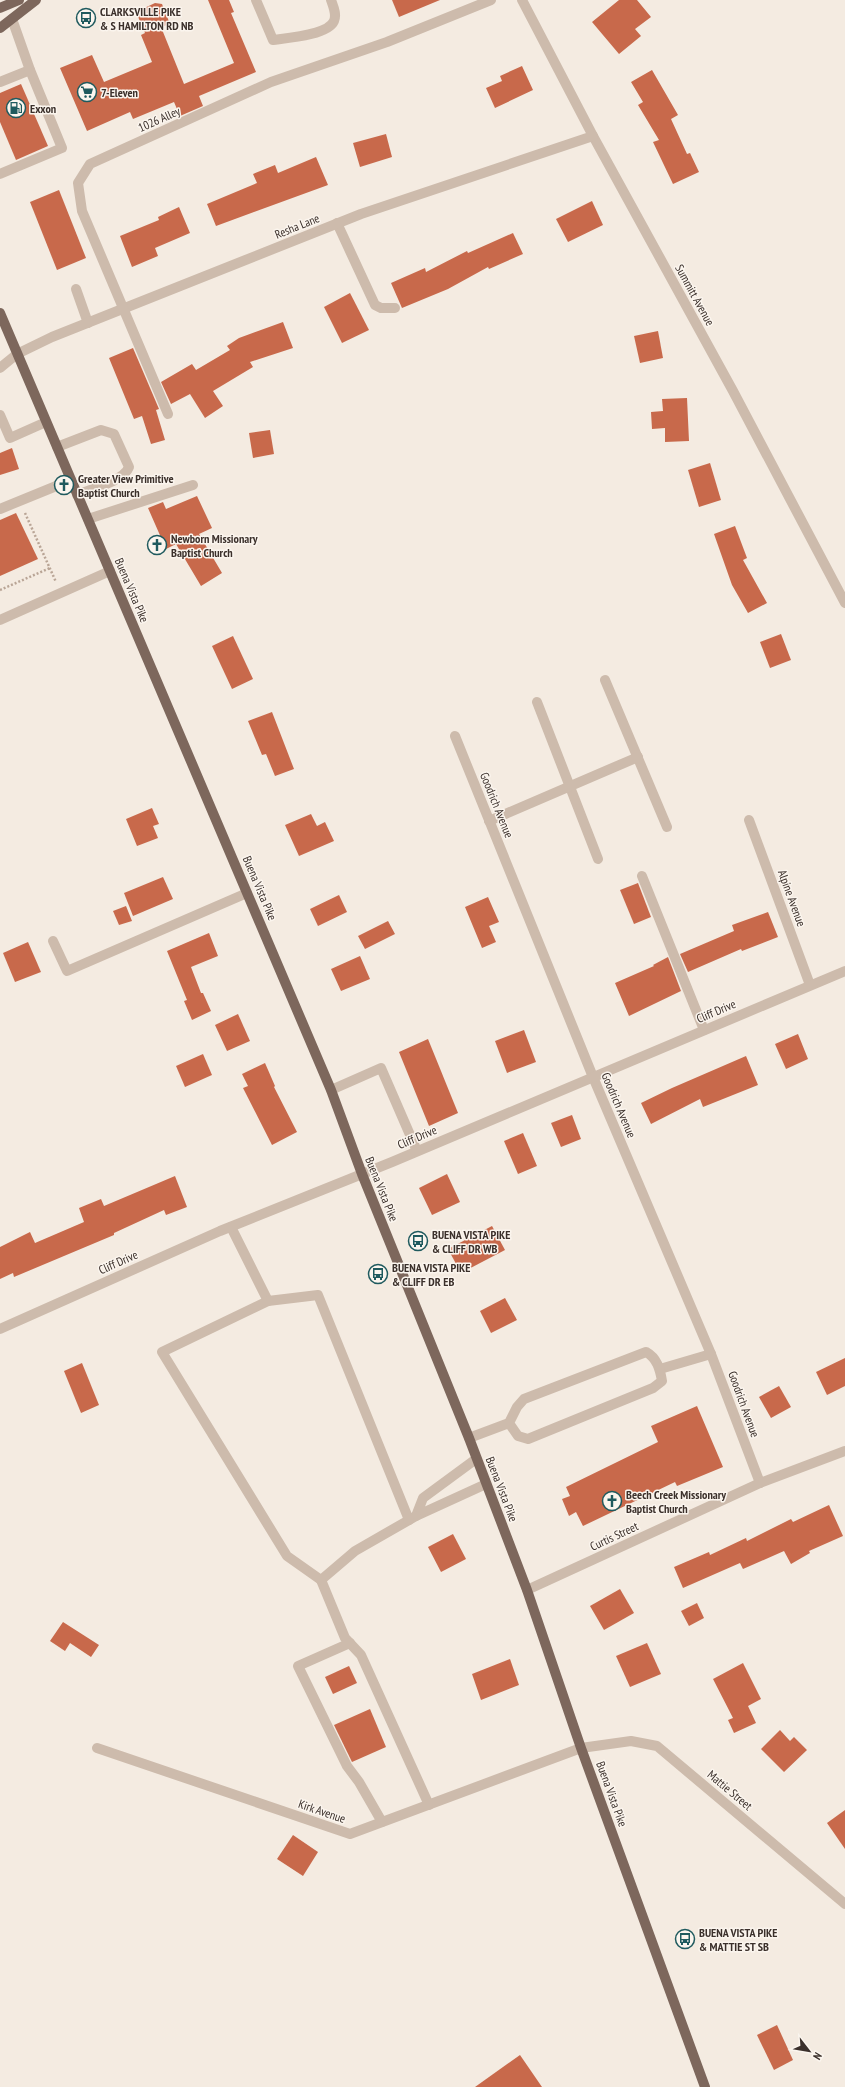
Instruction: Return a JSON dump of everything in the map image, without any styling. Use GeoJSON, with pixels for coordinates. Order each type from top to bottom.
{"type":"FeatureCollection","features":[{"type":"Feature","properties":{"kind":"main road"},"geometry":{"type":"LineString","coordinates":[[0,8],[19,0]]}},
{"type":"Feature","properties":{"kind":"main road"},"geometry":{"type":"LineString","coordinates":[[0,28],[36,0]]}},
{"type":"Feature","properties":{"kind":"main road","name":"Buena Vista Pike"},"geometry":{"type":"LineString","coordinates":[[0,313],[331,1090],[362,1174],[469,1438],[527,1590],[581,1748],[706,2087]]}},
{"type":"Feature","properties":{"kind":"street"},"geometry":{"type":"LineString","coordinates":[[256,0],[273,40],[320,32],[327,29],[335,20],[331,0]]}},
{"type":"Feature","properties":{"kind":"street","name":"1026 Alley"},"geometry":{"type":"LineString","coordinates":[[168,414],[82,211],[78,183],[90,164],[271,82],[387,42],[491,0]]}},
{"type":"Feature","properties":{"kind":"street","name":"Summitt Avenue"},"geometry":{"type":"LineString","coordinates":[[522,0],[593,136],[733,391],[845,603]]}},
{"type":"Feature","properties":{"kind":"street"},"geometry":{"type":"LineString","coordinates":[[1,171],[62,148],[30,70],[12,19]]}},
{"type":"Feature","properties":{"kind":"street"},"geometry":{"type":"LineString","coordinates":[[0,82],[30,70]]}},
{"type":"Feature","properties":{"kind":"street","name":"Resha Lane"},"geometry":{"type":"LineString","coordinates":[[0,368],[17,354],[49,338],[123,310],[337,223],[593,136]]}},
{"type":"Feature","properties":{"kind":"street"},"geometry":{"type":"LineString","coordinates":[[337,223],[375,305],[381,308],[395,308]]}},
{"type":"Feature","properties":{"kind":"street"},"geometry":{"type":"LineString","coordinates":[[76,289],[88,323]]}},
{"type":"Feature","properties":{"kind":"street"},"geometry":{"type":"LineString","coordinates":[[0,415],[10,438],[46,422]]}},
{"type":"Feature","properties":{"kind":"street"},"geometry":{"type":"LineString","coordinates":[[57,447],[101,430],[106,430],[114,434],[129,467],[126,474],[120,478],[77,495]]}},
{"type":"Feature","properties":{"kind":"street"},"geometry":{"type":"LineString","coordinates":[[0,510],[71,480]]}},
{"type":"Feature","properties":{"kind":"street"},"geometry":{"type":"LineString","coordinates":[[88,519],[193,485]]}},
{"type":"Feature","properties":{"kind":"street"},"geometry":{"type":"LineString","coordinates":[[0,620],[110,571]]}},
{"type":"Feature","properties":{"kind":"street"},"geometry":{"type":"LineString","coordinates":[[605,680],[667,827]]}},
{"type":"Feature","properties":{"kind":"street"},"geometry":{"type":"LineString","coordinates":[[537,702],[598,859]]}},
{"type":"Feature","properties":{"kind":"street","name":"Goodrich Avenue"},"geometry":{"type":"LineString","coordinates":[[455,736],[593,1077],[711,1354],[760,1483]]}},
{"type":"Feature","properties":{"kind":"street"},"geometry":{"type":"LineString","coordinates":[[489,821],[569,785],[638,757]]}},
{"type":"Feature","properties":{"kind":"street","name":"Alpine Avenue"},"geometry":{"type":"LineString","coordinates":[[749,820],[810,985]]}},
{"type":"Feature","properties":{"kind":"street"},"geometry":{"type":"LineString","coordinates":[[642,876],[704,1030]]}},
{"type":"Feature","properties":{"kind":"street"},"geometry":{"type":"LineString","coordinates":[[53,941],[67,971],[247,892]]}},
{"type":"Feature","properties":{"kind":"street","name":"Cliff Drive"},"geometry":{"type":"LineString","coordinates":[[0,1329],[231,1227],[417,1151],[845,970]]}},
{"type":"Feature","properties":{"kind":"street"},"geometry":{"type":"LineString","coordinates":[[331,1090],[381,1068],[417,1151]]}},
{"type":"Feature","properties":{"kind":"street"},"geometry":{"type":"LineString","coordinates":[[231,1227],[268,1301]]}},
{"type":"Feature","properties":{"kind":"street"},"geometry":{"type":"LineString","coordinates":[[413,1518],[318,1294],[268,1301],[162,1352],[287,1556],[321,1580],[345,1638],[361,1655],[430,1805]]}},
{"type":"Feature","properties":{"kind":"street"},"geometry":{"type":"LineString","coordinates":[[469,1438],[509,1423],[517,1407],[524,1399],[646,1352],[653,1356],[660,1369],[662,1381],[653,1388],[528,1439],[518,1436],[509,1423]]}},
{"type":"Feature","properties":{"kind":"street"},"geometry":{"type":"LineString","coordinates":[[660,1369],[711,1354]]}},
{"type":"Feature","properties":{"kind":"street","name":"Curtis Street"},"geometry":{"type":"LineString","coordinates":[[527,1590],[760,1483],[845,1451]]}},
{"type":"Feature","properties":{"kind":"street"},"geometry":{"type":"LineString","coordinates":[[413,1518],[423,1498],[476,1459]]}},
{"type":"Feature","properties":{"kind":"street"},"geometry":{"type":"LineString","coordinates":[[321,1580],[355,1551],[413,1518],[486,1484]]}},
{"type":"Feature","properties":{"kind":"street"},"geometry":{"type":"LineString","coordinates":[[350,1643],[298,1666],[346,1766],[359,1782],[382,1822]]}},
{"type":"Feature","properties":{"kind":"street","name":"Mattie Street"},"geometry":{"type":"LineString","coordinates":[[581,1748],[631,1741],[657,1746],[845,1904]]}},
{"type":"Feature","properties":{"kind":"street","name":"Kirk Avenue"},"geometry":{"type":"LineString","coordinates":[[97,1748],[350,1834],[581,1748]]}},
{"type":"Feature","properties":{"kind":"path"},"geometry":{"type":"LineString","coordinates":[[23,510],[61,593]]}},
{"type":"Feature","properties":{"kind":"path"},"geometry":{"type":"LineString","coordinates":[[0,590],[50,568]]}},
{"type":"Feature","properties":{"kind":"building"},"geometry":{"type":"Polygon","coordinates":[[[208,0],[229,0],[234,12],[231,13],[256,72],[199,96],[203,106],[180,116],[174,102],[133,119],[130,112],[87,131],[60,68],[92,55],[104,82],[152,62],[141,35],[145,33],[136,12],[155,3],[162,4],[170,24],[161,27],[184,84],[234,63],[208,0]]]}},
{"type":"Feature","properties":{"kind":"building"},"geometry":{"type":"Polygon","coordinates":[[[392,0],[440,0],[399,17],[392,0]]]}},
{"type":"Feature","properties":{"kind":"building"},"geometry":{"type":"Polygon","coordinates":[[[619,0],[637,0],[651,17],[635,29],[641,36],[619,54],[592,22],[619,0]]]}},
{"type":"Feature","properties":{"kind":"building"},"geometry":{"type":"Polygon","coordinates":[[[522,66],[533,90],[495,108],[486,88],[502,81],[500,76],[522,66]]]}},
{"type":"Feature","properties":{"kind":"building"},"geometry":{"type":"Polygon","coordinates":[[[652,70],[678,115],[671,119],[687,154],[690,153],[699,172],[673,184],[653,142],[659,140],[638,105],[643,102],[631,82],[652,70]]]}},
{"type":"Feature","properties":{"kind":"building","name":"Exxon"},"geometry":{"type":"Polygon","coordinates":[[[21,84],[48,146],[16,160],[0,122],[0,93],[21,84]]]}},
{"type":"Feature","properties":{"kind":"building"},"geometry":{"type":"Polygon","coordinates":[[[386,134],[392,157],[360,167],[353,143],[386,134]]]}},
{"type":"Feature","properties":{"kind":"building"},"geometry":{"type":"Polygon","coordinates":[[[316,157],[328,185],[216,226],[207,204],[257,183],[253,174],[275,165],[278,173],[316,157]]]}},
{"type":"Feature","properties":{"kind":"building"},"geometry":{"type":"Polygon","coordinates":[[[59,190],[86,258],[57,270],[30,202],[59,190]]]}},
{"type":"Feature","properties":{"kind":"building"},"geometry":{"type":"Polygon","coordinates":[[[592,201],[603,225],[568,242],[556,219],[592,201]]]}},
{"type":"Feature","properties":{"kind":"building"},"geometry":{"type":"Polygon","coordinates":[[[179,207],[190,233],[155,248],[158,256],[132,267],[120,236],[159,220],[158,217],[179,207]]]}},
{"type":"Feature","properties":{"kind":"building"},"geometry":{"type":"Polygon","coordinates":[[[513,233],[523,254],[489,269],[488,267],[448,289],[402,308],[391,283],[425,268],[426,272],[467,251],[468,253],[513,233]]]}},
{"type":"Feature","properties":{"kind":"building"},"geometry":{"type":"Polygon","coordinates":[[[350,293],[369,330],[342,343],[324,307],[350,293]]]}},
{"type":"Feature","properties":{"kind":"building"},"geometry":{"type":"Polygon","coordinates":[[[283,322],[293,348],[250,362],[253,367],[213,391],[223,406],[205,418],[190,394],[171,404],[161,382],[192,364],[196,370],[230,350],[227,346],[239,338],[283,322]]]}},
{"type":"Feature","properties":{"kind":"building"},"geometry":{"type":"Polygon","coordinates":[[[658,331],[663,358],[640,363],[634,336],[658,331]]]}},
{"type":"Feature","properties":{"kind":"building"},"geometry":{"type":"Polygon","coordinates":[[[133,348],[159,409],[156,410],[165,440],[151,444],[142,416],[134,419],[109,358],[133,348]]]}},
{"type":"Feature","properties":{"kind":"building"},"geometry":{"type":"Polygon","coordinates":[[[687,398],[689,441],[665,442],[665,428],[652,429],[651,412],[663,411],[662,399],[687,398]]]}},
{"type":"Feature","properties":{"kind":"building"},"geometry":{"type":"Polygon","coordinates":[[[270,430],[274,454],[253,458],[249,433],[270,430]]]}},
{"type":"Feature","properties":{"kind":"building"},"geometry":{"type":"Polygon","coordinates":[[[12,448],[19,469],[0,475],[0,453],[12,448]]]}},
{"type":"Feature","properties":{"kind":"building"},"geometry":{"type":"Polygon","coordinates":[[[710,463],[721,500],[699,507],[688,470],[710,463]]]}},
{"type":"Feature","properties":{"kind":"building"},"geometry":{"type":"Polygon","coordinates":[[[197,496],[212,528],[199,534],[222,573],[201,586],[176,544],[166,549],[148,508],[163,502],[166,509],[197,496]]]}},
{"type":"Feature","properties":{"kind":"building"},"geometry":{"type":"Polygon","coordinates":[[[16,513],[38,559],[0,576],[0,520],[16,513]]]}},
{"type":"Feature","properties":{"kind":"building"},"geometry":{"type":"Polygon","coordinates":[[[735,526],[747,558],[743,560],[767,603],[748,613],[732,585],[714,534],[735,526]]]}},
{"type":"Feature","properties":{"kind":"building"},"geometry":{"type":"Polygon","coordinates":[[[781,634],[791,660],[770,668],[760,642],[781,634]]]}},
{"type":"Feature","properties":{"kind":"building"},"geometry":{"type":"Polygon","coordinates":[[[233,636],[253,679],[232,689],[212,646],[233,636]]]}},
{"type":"Feature","properties":{"kind":"building"},"geometry":{"type":"Polygon","coordinates":[[[272,712],[294,769],[275,776],[266,754],[262,755],[248,721],[272,712]]]}},
{"type":"Feature","properties":{"kind":"building"},"geometry":{"type":"Polygon","coordinates":[[[152,808],[159,824],[153,826],[158,838],[137,846],[126,819],[152,808]]]}},
{"type":"Feature","properties":{"kind":"building"},"geometry":{"type":"Polygon","coordinates":[[[311,814],[317,826],[325,822],[334,841],[299,856],[285,825],[311,814]]]}},
{"type":"Feature","properties":{"kind":"building"},"geometry":{"type":"Polygon","coordinates":[[[163,877],[173,899],[133,916],[124,893],[163,877]]]}},
{"type":"Feature","properties":{"kind":"building"},"geometry":{"type":"Polygon","coordinates":[[[638,883],[651,917],[634,924],[620,890],[638,883]]]}},
{"type":"Feature","properties":{"kind":"building"},"geometry":{"type":"Polygon","coordinates":[[[339,895],[347,912],[318,926],[310,909],[339,895]]]}},
{"type":"Feature","properties":{"kind":"building"},"geometry":{"type":"Polygon","coordinates":[[[488,897],[499,922],[489,926],[496,942],[482,948],[465,907],[488,897]]]}},
{"type":"Feature","properties":{"kind":"building"},"geometry":{"type":"Polygon","coordinates":[[[126,906],[132,921],[119,925],[113,911],[126,906]]]}},
{"type":"Feature","properties":{"kind":"building"},"geometry":{"type":"Polygon","coordinates":[[[768,912],[778,937],[742,951],[741,949],[688,972],[680,954],[734,931],[732,925],[768,912]]]}},
{"type":"Feature","properties":{"kind":"building"},"geometry":{"type":"Polygon","coordinates":[[[388,921],[395,934],[365,949],[358,936],[388,921]]]}},
{"type":"Feature","properties":{"kind":"building"},"geometry":{"type":"Polygon","coordinates":[[[209,933],[218,956],[191,967],[201,993],[203,993],[211,1011],[192,1020],[184,1001],[187,1000],[167,951],[209,933]]]}},
{"type":"Feature","properties":{"kind":"building"},"geometry":{"type":"Polygon","coordinates":[[[28,942],[41,972],[15,982],[3,953],[28,942]]]}},
{"type":"Feature","properties":{"kind":"building"},"geometry":{"type":"Polygon","coordinates":[[[360,956],[370,979],[341,991],[331,969],[360,956]]]}},
{"type":"Feature","properties":{"kind":"building"},"geometry":{"type":"Polygon","coordinates":[[[668,957],[681,991],[629,1016],[615,983],[654,966],[653,965],[668,957]]]}},
{"type":"Feature","properties":{"kind":"building"},"geometry":{"type":"Polygon","coordinates":[[[238,1014],[250,1041],[227,1051],[215,1025],[238,1014]]]}},
{"type":"Feature","properties":{"kind":"building"},"geometry":{"type":"Polygon","coordinates":[[[524,1030],[536,1062],[507,1073],[495,1041],[524,1030]]]}},
{"type":"Feature","properties":{"kind":"building"},"geometry":{"type":"Polygon","coordinates":[[[798,1034],[808,1059],[786,1069],[775,1044],[798,1034]]]}},
{"type":"Feature","properties":{"kind":"building"},"geometry":{"type":"Polygon","coordinates":[[[428,1039],[458,1113],[429,1126],[399,1052],[428,1039]]]}},
{"type":"Feature","properties":{"kind":"building"},"geometry":{"type":"Polygon","coordinates":[[[203,1054],[212,1075],[185,1087],[176,1066],[203,1054]]]}},
{"type":"Feature","properties":{"kind":"building"},"geometry":{"type":"Polygon","coordinates":[[[746,1056],[758,1085],[703,1107],[700,1099],[651,1124],[641,1103],[746,1056]]]}},
{"type":"Feature","properties":{"kind":"building"},"geometry":{"type":"Polygon","coordinates":[[[265,1063],[275,1086],[274,1087],[297,1132],[272,1145],[243,1088],[248,1086],[242,1074],[265,1063]]]}},
{"type":"Feature","properties":{"kind":"building"},"geometry":{"type":"Polygon","coordinates":[[[572,1115],[581,1139],[561,1147],[551,1123],[572,1115]]]}},
{"type":"Feature","properties":{"kind":"building"},"geometry":{"type":"Polygon","coordinates":[[[523,1133],[537,1166],[518,1174],[504,1141],[523,1133]]]}},
{"type":"Feature","properties":{"kind":"building"},"geometry":{"type":"Polygon","coordinates":[[[447,1174],[460,1202],[432,1215],[419,1188],[447,1174]]]}},
{"type":"Feature","properties":{"kind":"building"},"geometry":{"type":"Polygon","coordinates":[[[175,1176],[187,1207],[166,1215],[164,1210],[114,1233],[114,1235],[14,1277],[13,1273],[0,1279],[0,1247],[30,1232],[35,1243],[84,1222],[79,1208],[101,1199],[104,1206],[175,1176]]]}},
{"type":"Feature","properties":{"kind":"building"},"geometry":{"type":"Polygon","coordinates":[[[492,1226],[505,1250],[461,1273],[448,1249],[492,1226]]]}},
{"type":"Feature","properties":{"kind":"building"},"geometry":{"type":"Polygon","coordinates":[[[505,1298],[517,1320],[491,1333],[480,1311],[505,1298]]]}},
{"type":"Feature","properties":{"kind":"building"},"geometry":{"type":"Polygon","coordinates":[[[845,1358],[845,1386],[827,1395],[816,1372],[845,1358]]]}},
{"type":"Feature","properties":{"kind":"building"},"geometry":{"type":"Polygon","coordinates":[[[82,1363],[99,1405],[81,1413],[64,1371],[82,1363]]]}},
{"type":"Feature","properties":{"kind":"building"},"geometry":{"type":"Polygon","coordinates":[[[779,1386],[791,1407],[771,1418],[759,1397],[779,1386]]]}},
{"type":"Feature","properties":{"kind":"building"},"geometry":{"type":"Polygon","coordinates":[[[697,1406],[723,1467],[677,1486],[675,1482],[583,1526],[576,1512],[569,1516],[562,1499],[570,1496],[566,1487],[658,1442],[651,1426],[697,1406]]]}},
{"type":"Feature","properties":{"kind":"building"},"geometry":{"type":"Polygon","coordinates":[[[829,1505],[843,1536],[809,1551],[810,1553],[791,1564],[784,1551],[743,1569],[740,1563],[683,1588],[674,1567],[709,1552],[710,1555],[746,1538],[747,1541],[791,1519],[793,1522],[829,1505]]]}},
{"type":"Feature","properties":{"kind":"building"},"geometry":{"type":"Polygon","coordinates":[[[453,1534],[466,1559],[441,1572],[428,1547],[453,1534]]]}},
{"type":"Feature","properties":{"kind":"building"},"geometry":{"type":"Polygon","coordinates":[[[620,1589],[634,1613],[604,1630],[590,1606],[620,1589]]]}},
{"type":"Feature","properties":{"kind":"building"},"geometry":{"type":"Polygon","coordinates":[[[697,1603],[704,1618],[689,1626],[681,1611],[697,1603]]]}},
{"type":"Feature","properties":{"kind":"building"},"geometry":{"type":"Polygon","coordinates":[[[63,1622],[99,1645],[91,1657],[70,1643],[65,1651],[50,1641],[63,1622]]]}},
{"type":"Feature","properties":{"kind":"building"},"geometry":{"type":"Polygon","coordinates":[[[647,1643],[661,1674],[630,1687],[616,1656],[647,1643]]]}},
{"type":"Feature","properties":{"kind":"building"},"geometry":{"type":"Polygon","coordinates":[[[510,1659],[519,1685],[481,1700],[472,1674],[510,1659]]]}},
{"type":"Feature","properties":{"kind":"building"},"geometry":{"type":"Polygon","coordinates":[[[743,1663],[761,1699],[748,1706],[756,1723],[734,1733],[728,1720],[733,1718],[713,1679],[743,1663]]]}},
{"type":"Feature","properties":{"kind":"building"},"geometry":{"type":"Polygon","coordinates":[[[349,1666],[357,1683],[333,1694],[325,1677],[349,1666]]]}},
{"type":"Feature","properties":{"kind":"building"},"geometry":{"type":"Polygon","coordinates":[[[370,1709],[386,1747],[352,1762],[334,1725],[370,1709]]]}},
{"type":"Feature","properties":{"kind":"building"},"geometry":{"type":"Polygon","coordinates":[[[780,1730],[790,1741],[794,1737],[807,1750],[784,1772],[761,1749],[780,1730]]]}},
{"type":"Feature","properties":{"kind":"building"},"geometry":{"type":"Polygon","coordinates":[[[845,1810],[845,1849],[827,1823],[845,1810]]]}},
{"type":"Feature","properties":{"kind":"building"},"geometry":{"type":"Polygon","coordinates":[[[293,1835],[318,1852],[303,1876],[277,1859],[293,1835]]]}},
{"type":"Feature","properties":{"kind":"building"},"geometry":{"type":"Polygon","coordinates":[[[777,2025],[793,2060],[774,2070],[757,2035],[777,2025]]]}},
{"type":"Feature","properties":{"kind":"building"},"geometry":{"type":"Polygon","coordinates":[[[520,2055],[542,2087],[475,2087],[520,2055]]]}},
{"type":"Feature","properties":{"kind":"place","name":"CLARKSVILLE PIKE & S HAMILTON RD NB"},"geometry":{"type":"Point","coordinates":[86,18]}},
{"type":"Feature","properties":{"kind":"place","name":"7-Eleven"},"geometry":{"type":"Point","coordinates":[87,92]}},
{"type":"Feature","properties":{"kind":"place","name":"Exxon"},"geometry":{"type":"Point","coordinates":[16,108]}},
{"type":"Feature","properties":{"kind":"place","name":"Greater View Primitive Baptist Church"},"geometry":{"type":"Point","coordinates":[64,485]}},
{"type":"Feature","properties":{"kind":"place","name":"Newborn Missionary Baptist Church"},"geometry":{"type":"Point","coordinates":[157,545]}},
{"type":"Feature","properties":{"kind":"place","name":"BUENA VISTA PIKE & CLIFF DR WB"},"geometry":{"type":"Point","coordinates":[418,1241]}},
{"type":"Feature","properties":{"kind":"place","name":"BUENA VISTA PIKE & CLIFF DR EB"},"geometry":{"type":"Point","coordinates":[378,1274]}},
{"type":"Feature","properties":{"kind":"place","name":"Beech Creek Missionary Baptist Church"},"geometry":{"type":"Point","coordinates":[612,1501]}},
{"type":"Feature","properties":{"kind":"place","name":"BUENA VISTA PIKE & MATTIE ST SB"},"geometry":{"type":"Point","coordinates":[685,1939]}}]}
